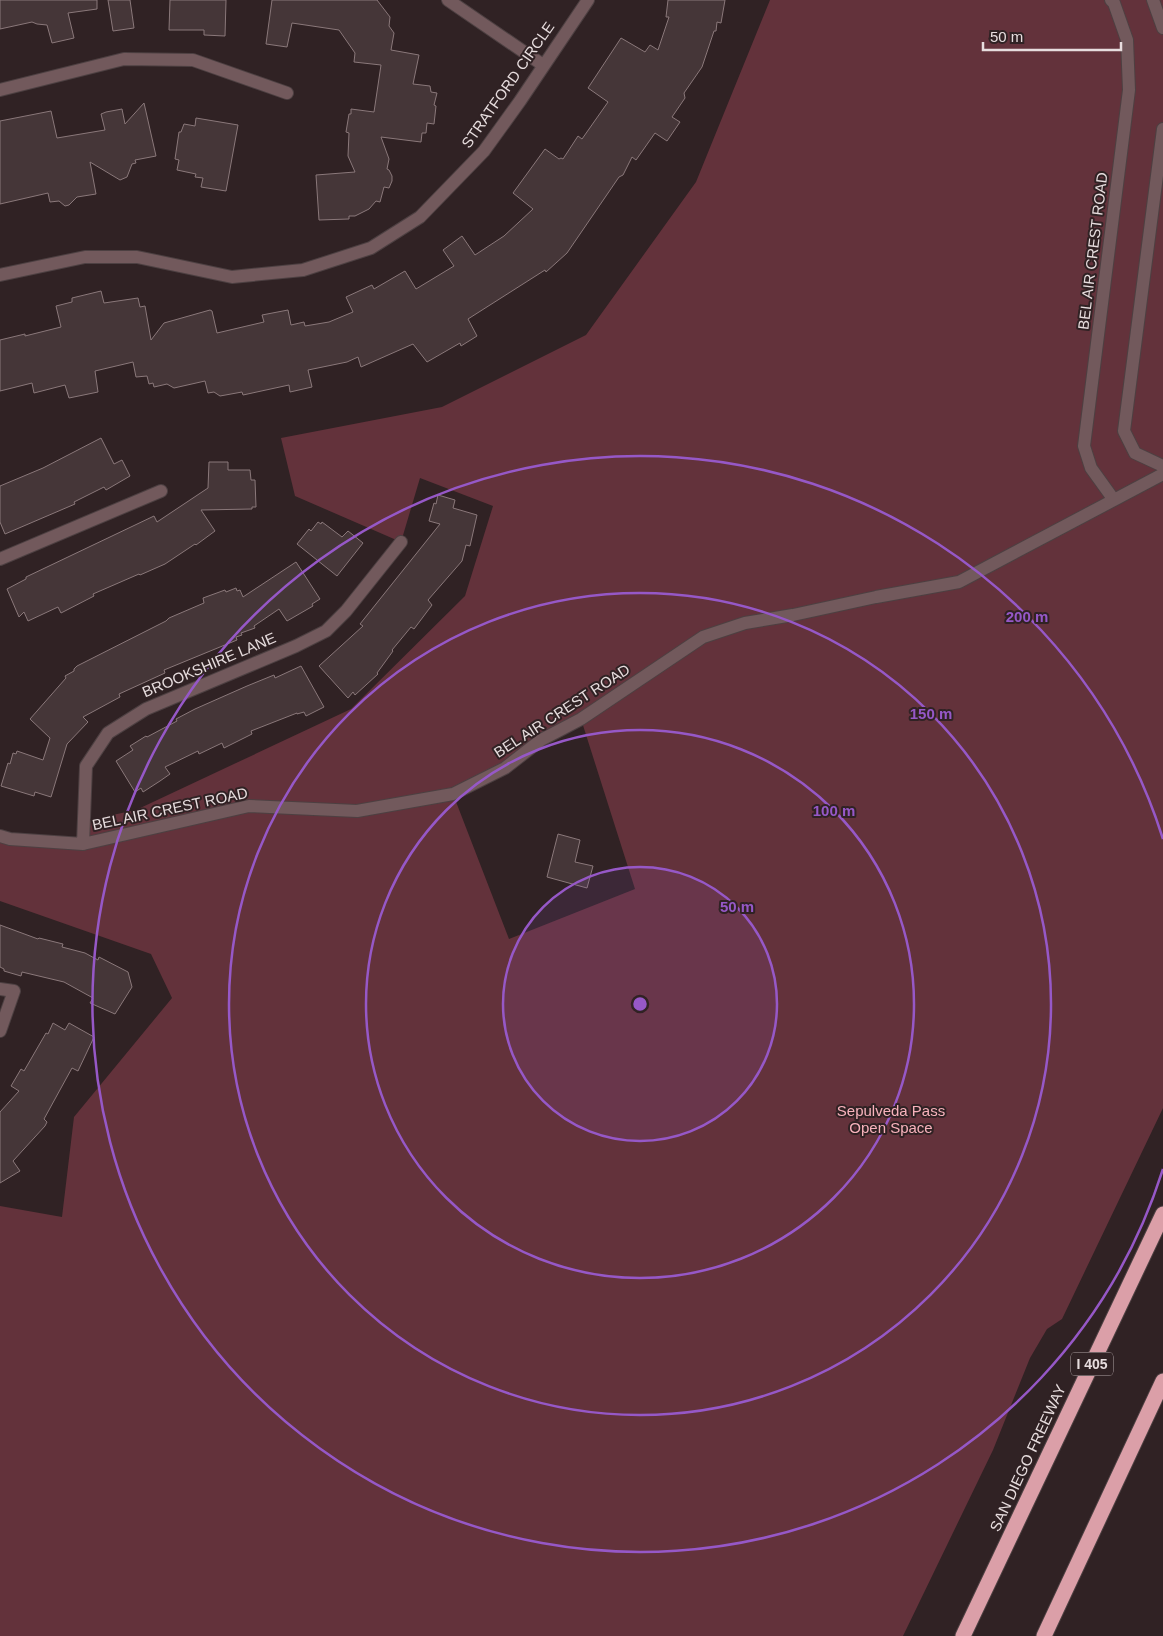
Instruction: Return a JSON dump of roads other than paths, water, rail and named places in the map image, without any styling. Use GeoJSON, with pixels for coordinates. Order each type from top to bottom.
{"type":"FeatureCollection","features":[{"type":"Feature","properties":{"kind":"highway","name":"SAN DIEGO FREEWAY"},"geometry":{"type":"LineString","coordinates":[[963,1636],[1163,1214]]}},
{"type":"Feature","properties":{"kind":"highway"},"geometry":{"type":"LineString","coordinates":[[1044,1636],[1163,1381]]}},
{"type":"Feature","properties":{"kind":"street"},"geometry":{"type":"LineString","coordinates":[[448,0],[543,65]]}},
{"type":"Feature","properties":{"kind":"street","name":"STRATFORD CIRCLE"},"geometry":{"type":"LineString","coordinates":[[0,275],[85,257],[138,257],[232,277],[303,270],[371,248],[420,217],[484,151],[588,0]]}},
{"type":"Feature","properties":{"kind":"street","name":"BEL AIR CREST ROAD"},"geometry":{"type":"LineString","coordinates":[[1111,0],[1114,3],[1127,40],[1130,90],[1084,446],[1092,468],[1114,500]]}},
{"type":"Feature","properties":{"kind":"street"},"geometry":{"type":"LineString","coordinates":[[1153,0],[1163,28]]}},
{"type":"Feature","properties":{"kind":"street"},"geometry":{"type":"LineString","coordinates":[[0,90],[124,59],[193,60],[287,92]]}},
{"type":"Feature","properties":{"kind":"street"},"geometry":{"type":"LineString","coordinates":[[1163,129],[1124,431],[1135,453],[1163,466]]}},
{"type":"Feature","properties":{"kind":"street","name":"BEL AIR CREST ROAD"},"geometry":{"type":"LineString","coordinates":[[0,836],[10,839],[83,844],[250,806],[357,811],[453,794],[505,768],[541,740],[581,719],[703,637],[745,623],[958,582],[1163,474]]}},
{"type":"Feature","properties":{"kind":"street"},"geometry":{"type":"LineString","coordinates":[[0,559],[161,491]]}},
{"type":"Feature","properties":{"kind":"street","name":"BROOKSHIRE LANE"},"geometry":{"type":"LineString","coordinates":[[83,844],[86,766],[108,733],[146,709],[296,646],[326,631],[346,611],[401,542]]}},
{"type":"Feature","properties":{"kind":"street"},"geometry":{"type":"LineString","coordinates":[[0,989],[14,991],[0,1031]]}},
{"type":"Feature","properties":{"kind":"park label","name":"Sepulveda Pass Open Space"},"geometry":{"type":"Point","coordinates":[891,1120]}}]}
